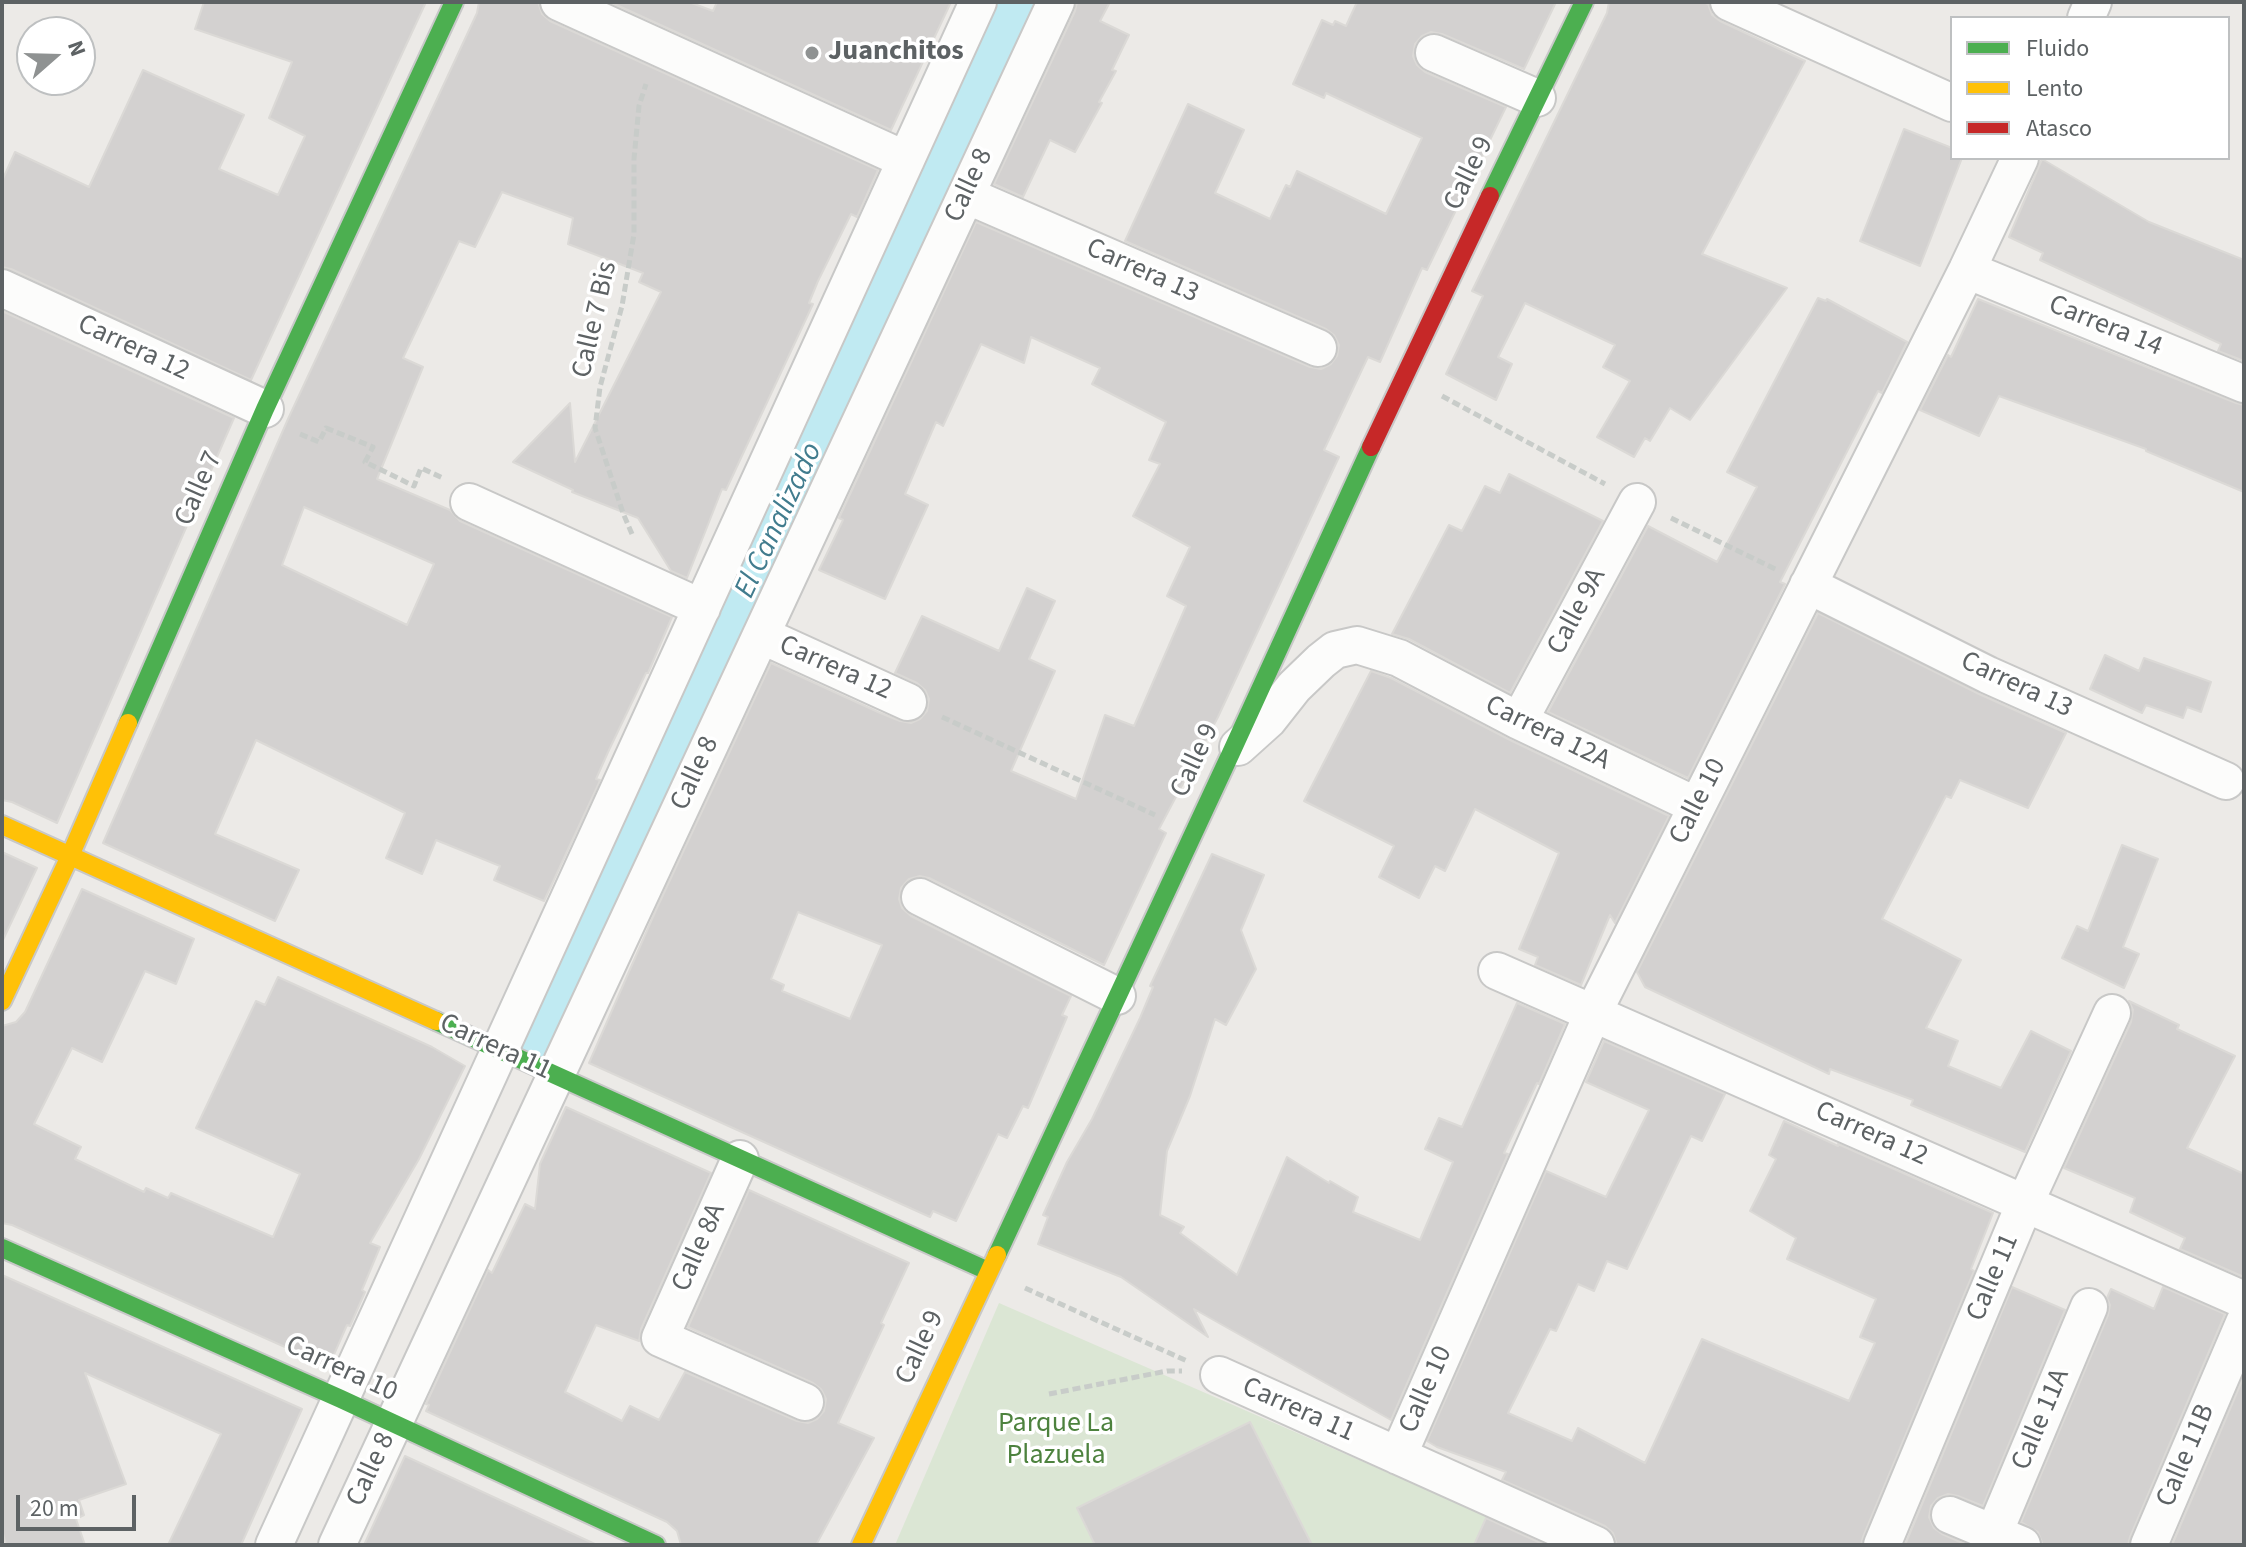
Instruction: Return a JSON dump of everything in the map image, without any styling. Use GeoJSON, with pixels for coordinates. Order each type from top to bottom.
{"type":"FeatureCollection","features":[{"type":"Feature","properties":{"kind":"street","name":"Calle 7"},"geometry":{"type":"LineString","coordinates":[[2,1001],[70,856],[265,409],[454,2]]}},
{"type":"Feature","properties":{"kind":"street"},"geometry":{"type":"LineString","coordinates":[[559,2],[906,160]]}},
{"type":"Feature","properties":{"kind":"street","name":"Calle 8"},"geometry":{"type":"LineString","coordinates":[[274,1545],[978,2]]}},
{"type":"Feature","properties":{"kind":"street","name":"Calle 8"},"geometry":{"type":"LineString","coordinates":[[337,1545],[1056,2]]}},
{"type":"Feature","properties":{"kind":"street","name":"Calle 9"},"geometry":{"type":"LineString","coordinates":[[861,1545],[1404,375],[1584,2]]}},
{"type":"Feature","properties":{"kind":"street"},"geometry":{"type":"LineString","coordinates":[[1729,2],[1950,102]]}},
{"type":"Feature","properties":{"kind":"street"},"geometry":{"type":"LineString","coordinates":[[1434,53],[1537,98]]}},
{"type":"Feature","properties":{"kind":"street","name":"Calle 10"},"geometry":{"type":"LineString","coordinates":[[1398,1456],[1593,1013],[1967,270],[2019,160]]}},
{"type":"Feature","properties":{"kind":"street","name":"Carrera 13"},"geometry":{"type":"LineString","coordinates":[[966,195],[1318,348]]}},
{"type":"Feature","properties":{"kind":"street","name":"Carrera 14"},"geometry":{"type":"LineString","coordinates":[[1967,270],[2244,384]]}},
{"type":"Feature","properties":{"kind":"street","name":"Carrera 12"},"geometry":{"type":"LineString","coordinates":[[2,288],[265,409]]}},
{"type":"Feature","properties":{"kind":"street"},"geometry":{"type":"LineString","coordinates":[[469,502],[702,608]]}},
{"type":"Feature","properties":{"kind":"street","name":"Calle 9A"},"geometry":{"type":"LineString","coordinates":[[1519,721],[1637,502]]}},
{"type":"Feature","properties":{"kind":"street","name":"Carrera 13"},"geometry":{"type":"LineString","coordinates":[[1808,585],[1988,675],[2226,781]]}},
{"type":"Feature","properties":{"kind":"street","name":"Carrera 12"},"geometry":{"type":"LineString","coordinates":[[761,635],[908,702]]}},
{"type":"Feature","properties":{"kind":"street","name":"Carrera 12A"},"geometry":{"type":"LineString","coordinates":[[1231,753],[1268,720],[1294,687],[1335,650],[1357,645],[1399,658],[1519,721],[1697,806]]}},
{"type":"Feature","properties":{"kind":"street","name":"Carrera 11"},"geometry":{"type":"LineString","coordinates":[[2,825],[988,1271]]}},
{"type":"Feature","properties":{"kind":"street"},"geometry":{"type":"LineString","coordinates":[[920,897],[1117,996]]}},
{"type":"Feature","properties":{"kind":"street","name":"Carrera 12"},"geometry":{"type":"LineString","coordinates":[[1497,971],[2244,1300]]}},
{"type":"Feature","properties":{"kind":"street","name":"Calle 11"},"geometry":{"type":"LineString","coordinates":[[1882,1545],[2025,1203],[2112,1013]]}},
{"type":"Feature","properties":{"kind":"street","name":"Calle 8A"},"geometry":{"type":"LineString","coordinates":[[740,1159],[660,1338],[805,1402]]}},
{"type":"Feature","properties":{"kind":"street","name":"Carrera 10"},"geometry":{"type":"LineString","coordinates":[[2,1248],[341,1399],[656,1545]]}},
{"type":"Feature","properties":{"kind":"street","name":"Calle 11A"},"geometry":{"type":"LineString","coordinates":[[2008,1539],[2089,1307]]}},
{"type":"Feature","properties":{"kind":"street","name":"Calle 11B"},"geometry":{"type":"LineString","coordinates":[[2149,1545],[2244,1323]]}},
{"type":"Feature","properties":{"kind":"street","name":"Carrera 11"},"geometry":{"type":"LineString","coordinates":[[1219,1375],[1596,1545]]}},
{"type":"Feature","properties":{"kind":"street"},"geometry":{"type":"LineString","coordinates":[[1950,1515],[2008,1539]]}},
{"type":"Feature","properties":{"kind":"path","name":"Calle 7 Bis"},"geometry":{"type":"LineString","coordinates":[[634,537],[595,428],[600,387],[622,306],[634,234],[634,159],[639,106],[657,46]]}},
{"type":"Feature","properties":{"kind":"path"},"geometry":{"type":"LineString","coordinates":[[319,442],[326,428],[373,447],[365,462],[414,486],[421,468]]}},
{"type":"Feature","properties":{"kind":"path"},"geometry":{"type":"LineString","coordinates":[[908,702],[1193,833]]}},
{"type":"Feature","properties":{"kind":"path"},"geometry":{"type":"LineString","coordinates":[[988,1271],[1219,1375]]}},
{"type":"Feature","properties":{"kind":"path"},"geometry":{"type":"LineString","coordinates":[[1049,1394],[1167,1371],[1219,1375]]}},
{"type":"Feature","properties":{"kind":"green space","name":"Parque La Plazuela"},"geometry":{"type":"Polygon","coordinates":[[[999,1303],[1529,1534],[1525,1545],[895,1545],[999,1303]]]}},
{"type":"Feature","properties":{"kind":"building"},"geometry":{"type":"Polygon","coordinates":[[[204,2],[426,2],[251,380],[2,267],[2,181],[15,152],[89,187],[143,70],[244,115],[219,169],[278,195],[305,136],[269,118],[292,62],[195,29],[204,2]]]}},
{"type":"Feature","properties":{"kind":"building"},"geometry":{"type":"Polygon","coordinates":[[[479,2],[538,2],[542,14],[550,21],[878,170],[857,217],[851,214],[818,281],[809,303],[813,304],[726,490],[722,489],[687,578],[671,571],[638,518],[572,492],[513,462],[570,403],[575,462],[661,292],[639,282],[643,273],[568,244],[573,218],[502,192],[475,247],[459,241],[403,358],[423,367],[377,479],[450,510],[460,521],[672,617],[609,750],[596,779],[600,780],[598,785],[544,901],[494,880],[500,866],[436,840],[422,874],[386,858],[405,813],[256,740],[215,834],[299,870],[275,921],[103,843],[288,419],[477,13],[479,2]],[[304,507],[282,565],[407,625],[434,564],[304,507]]]}},
{"type":"Feature","properties":{"kind":"building"},"geometry":{"type":"Polygon","coordinates":[[[610,2],[689,2],[713,11],[717,2],[951,2],[891,130],[610,2]]]}},
{"type":"Feature","properties":{"kind":"building"},"geometry":{"type":"Polygon","coordinates":[[[1077,2],[1110,2],[1100,21],[1129,35],[1112,70],[1116,71],[1099,102],[1102,103],[1075,152],[1050,140],[1023,197],[994,184],[1077,2]]]}},
{"type":"Feature","properties":{"kind":"building"},"geometry":{"type":"Polygon","coordinates":[[[1357,2],[1556,2],[1524,69],[1442,34],[1431,32],[1415,44],[1413,56],[1425,72],[1506,107],[1427,270],[1422,268],[1380,362],[1368,357],[1324,450],[1339,457],[1218,717],[1159,829],[1166,833],[1104,965],[929,878],[920,876],[909,879],[901,888],[899,899],[902,908],[911,916],[1071,996],[1062,1015],[1067,1017],[1028,1108],[1023,1106],[1007,1138],[998,1134],[956,1221],[933,1211],[930,1217],[589,1063],[771,663],[878,712],[911,723],[927,711],[929,699],[917,683],[895,673],[922,616],[999,651],[1027,588],[1055,601],[1029,659],[1055,671],[1011,771],[1076,799],[1105,715],[1134,726],[1186,606],[1167,596],[1190,547],[1133,516],[1160,464],[1149,460],[1166,422],[1092,384],[1100,368],[1031,337],[1024,363],[981,344],[943,426],[936,422],[905,494],[928,505],[885,599],[819,570],[843,520],[839,518],[976,222],[1310,367],[1321,369],[1331,364],[1337,356],[1339,345],[1334,335],[1326,329],[1125,241],[1188,104],[1244,130],[1215,193],[1270,219],[1286,185],[1290,187],[1297,171],[1386,214],[1422,138],[1326,93],[1324,98],[1293,84],[1322,20],[1346,26],[1357,2]],[[798,912],[771,979],[784,985],[782,991],[850,1019],[882,945],[798,912]]]}},
{"type":"Feature","properties":{"kind":"building"},"geometry":{"type":"Polygon","coordinates":[[[1609,2],[1704,2],[1720,21],[1805,61],[1702,254],[1787,288],[1690,420],[1670,408],[1650,441],[1645,438],[1634,457],[1597,437],[1630,381],[1603,367],[1615,345],[1525,303],[1498,357],[1512,364],[1496,400],[1446,374],[1483,296],[1472,291],[1607,13],[1609,2]]]}},
{"type":"Feature","properties":{"kind":"building"},"geometry":{"type":"Polygon","coordinates":[[[1904,129],[1950,147],[1950,160],[1961,160],[1920,266],[1860,241],[1904,129]]]}},
{"type":"Feature","properties":{"kind":"building"},"geometry":{"type":"Polygon","coordinates":[[[2044,160],[2149,222],[2244,260],[2244,361],[2218,351],[2221,344],[2040,260],[2043,253],[2009,237],[2044,160]]]}},
{"type":"Feature","properties":{"kind":"building"},"geometry":{"type":"Polygon","coordinates":[[[1818,298],[1827,299],[1907,342],[1882,393],[1878,391],[1780,582],[1785,584],[1688,778],[1548,712],[1648,526],[1717,562],[1757,487],[1727,472],[1818,298]]]}},
{"type":"Feature","properties":{"kind":"building"},"geometry":{"type":"Polygon","coordinates":[[[1978,299],[2244,405],[2244,492],[2146,449],[1999,396],[1979,436],[1920,410],[1948,355],[1951,357],[1978,299]]]}},
{"type":"Feature","properties":{"kind":"building"},"geometry":{"type":"Polygon","coordinates":[[[2,311],[234,418],[57,823],[2,800],[2,311]]]}},
{"type":"Feature","properties":{"kind":"building"},"geometry":{"type":"Polygon","coordinates":[[[1509,474],[1603,521],[1510,693],[1409,639],[1392,634],[1449,525],[1462,531],[1485,486],[1500,493],[1509,474]]]}},
{"type":"Feature","properties":{"kind":"building"},"geometry":{"type":"Polygon","coordinates":[[[1818,613],[1979,694],[2066,733],[2028,808],[1960,780],[1951,798],[1946,796],[1882,919],[1961,960],[1926,1028],[1958,1041],[1948,1066],[2001,1088],[2031,1031],[2071,1051],[2025,1152],[1911,1105],[1913,1100],[1830,1069],[1829,1074],[1645,987],[1637,972],[1818,613]]]}},
{"type":"Feature","properties":{"kind":"building"},"geometry":{"type":"Polygon","coordinates":[[[2105,655],[2139,671],[2144,658],[2211,682],[2201,712],[2187,707],[2183,718],[2146,705],[2142,713],[2090,689],[2105,655]]]}},
{"type":"Feature","properties":{"kind":"building"},"geometry":{"type":"Polygon","coordinates":[[[1371,671],[1391,678],[1510,740],[1669,816],[1615,923],[1610,915],[1581,985],[1535,965],[1538,957],[1519,949],[1559,853],[1475,809],[1445,871],[1435,866],[1419,898],[1379,877],[1394,846],[1304,801],[1371,671]]]}},
{"type":"Feature","properties":{"kind":"building"},"geometry":{"type":"Polygon","coordinates":[[[2122,845],[2158,859],[2123,947],[2139,954],[2124,988],[2062,958],[2077,926],[2088,931],[2122,845]]]}},
{"type":"Feature","properties":{"kind":"building"},"geometry":{"type":"Polygon","coordinates":[[[2,852],[37,868],[2,942],[2,852]]]}},
{"type":"Feature","properties":{"kind":"building"},"geometry":{"type":"Polygon","coordinates":[[[1212,854],[1264,875],[1241,930],[1256,969],[1226,1025],[1215,1019],[1190,1096],[1167,1151],[1160,1215],[1184,1227],[1180,1233],[1237,1275],[1287,1157],[1358,1197],[1353,1212],[1420,1240],[1453,1162],[1425,1149],[1439,1118],[1462,1127],[1517,1003],[1565,1024],[1504,1153],[1508,1154],[1391,1420],[1194,1309],[1208,1337],[1121,1277],[1038,1244],[1048,1217],[1043,1215],[1140,1018],[1153,987],[1150,986],[1212,854]]]}},
{"type":"Feature","properties":{"kind":"building"},"geometry":{"type":"Polygon","coordinates":[[[82,889],[194,939],[176,984],[145,971],[102,1062],[72,1048],[34,1124],[81,1147],[75,1159],[144,1192],[146,1188],[168,1198],[171,1193],[273,1237],[300,1174],[196,1128],[256,1001],[265,1005],[278,977],[432,1047],[465,1066],[419,1159],[370,1243],[380,1247],[362,1290],[365,1292],[332,1359],[327,1357],[323,1364],[2,1223],[2,1026],[16,1022],[25,1012],[82,889]]]}},
{"type":"Feature","properties":{"kind":"building"},"geometry":{"type":"Polygon","coordinates":[[[2129,1001],[2179,1025],[2177,1029],[2235,1056],[2187,1148],[2244,1174],[2244,1277],[2180,1249],[2185,1238],[2130,1212],[2135,1198],[2064,1168],[2131,1022],[2133,1010],[2129,1001]]]}},
{"type":"Feature","properties":{"kind":"building"},"geometry":{"type":"Polygon","coordinates":[[[1604,1041],[1725,1094],[1702,1141],[1691,1136],[1627,1269],[1607,1261],[1594,1291],[1578,1284],[1556,1331],[1550,1329],[1508,1413],[1572,1441],[1578,1428],[1645,1463],[1702,1339],[1849,1401],[1875,1343],[1860,1337],[1876,1299],[1787,1259],[1796,1238],[1750,1211],[1776,1159],[1769,1155],[1784,1121],[1993,1213],[1971,1269],[1974,1271],[1861,1545],[1617,1545],[1613,1533],[1605,1526],[1502,1480],[1506,1472],[1427,1441],[1546,1171],[1606,1197],[1649,1110],[1586,1082],[1604,1041]]]}},
{"type":"Feature","properties":{"kind":"building"},"geometry":{"type":"Polygon","coordinates":[[[566,1107],[711,1173],[641,1329],[639,1341],[596,1325],[565,1392],[622,1421],[630,1406],[659,1420],[685,1372],[797,1421],[808,1423],[824,1411],[826,1399],[821,1389],[813,1383],[688,1327],[749,1190],[909,1263],[838,1423],[874,1438],[816,1545],[681,1545],[677,1531],[667,1522],[426,1411],[429,1405],[426,1404],[488,1270],[492,1273],[525,1204],[535,1209],[540,1164],[566,1107]]]}},
{"type":"Feature","properties":{"kind":"building"},"geometry":{"type":"Polygon","coordinates":[[[2,1275],[302,1409],[241,1545],[168,1545],[221,1434],[85,1373],[126,1484],[79,1500],[84,1515],[76,1519],[85,1545],[6,1545],[2,1530],[2,1275]]]}},
{"type":"Feature","properties":{"kind":"building"},"geometry":{"type":"Polygon","coordinates":[[[2012,1287],[2065,1310],[1983,1506],[1948,1494],[1938,1498],[1931,1506],[1929,1517],[1934,1528],[1967,1545],[1905,1545],[2012,1287]]]}},
{"type":"Feature","properties":{"kind":"building"},"geometry":{"type":"Polygon","coordinates":[[[2163,1287],[2225,1314],[2128,1545],[2043,1545],[2038,1532],[2021,1522],[2108,1315],[2110,1305],[2107,1298],[2111,1289],[2154,1309],[2163,1287]]]}},
{"type":"Feature","properties":{"kind":"building"},"geometry":{"type":"Polygon","coordinates":[[[2244,1376],[2244,1545],[2172,1545],[2244,1376]]]}},
{"type":"Feature","properties":{"kind":"building"},"geometry":{"type":"Polygon","coordinates":[[[1250,1422],[1312,1545],[1095,1545],[1077,1508],[1250,1422]]]}},
{"type":"Feature","properties":{"kind":"building"},"geometry":{"type":"Polygon","coordinates":[[[405,1456],[597,1545],[364,1545],[405,1456]]]}},
{"type":"Feature","properties":{"kind":"building"},"geometry":{"type":"Polygon","coordinates":[[[1486,1518],[1545,1545],[1474,1545],[1486,1518]]]}},
{"type":"Feature","properties":{"kind":"waterway","name":"El Canalizado"},"geometry":{"type":"LineString","coordinates":[[540,1039],[1019,2]]}},
{"type":"Feature","properties":{"kind":"traffic: fast"},"geometry":{"type":"LineString","coordinates":[[128,723],[265,409],[454,2]]}},
{"type":"Feature","properties":{"kind":"traffic: fast"},"geometry":{"type":"LineString","coordinates":[[1490,196],[1584,2]]}},
{"type":"Feature","properties":{"kind":"traffic: fast"},"geometry":{"type":"LineString","coordinates":[[997,1255],[1371,447]]}},
{"type":"Feature","properties":{"kind":"traffic: fast"},"geometry":{"type":"LineString","coordinates":[[436,1021],[988,1271]]}},
{"type":"Feature","properties":{"kind":"traffic: fast"},"geometry":{"type":"LineString","coordinates":[[2,1248],[341,1399],[656,1545]]}},
{"type":"Feature","properties":{"kind":"traffic: slow"},"geometry":{"type":"LineString","coordinates":[[2,1001],[128,723]]}},
{"type":"Feature","properties":{"kind":"traffic: slow"},"geometry":{"type":"LineString","coordinates":[[2,825],[436,1021]]}},
{"type":"Feature","properties":{"kind":"traffic: slow"},"geometry":{"type":"LineString","coordinates":[[861,1545],[997,1255]]}},
{"type":"Feature","properties":{"kind":"traffic: jam"},"geometry":{"type":"LineString","coordinates":[[1371,447],[1490,196]]}},
{"type":"Feature","properties":{"kind":"place","name":"Juanchitos"},"geometry":{"type":"Point","coordinates":[812,53]}}]}
